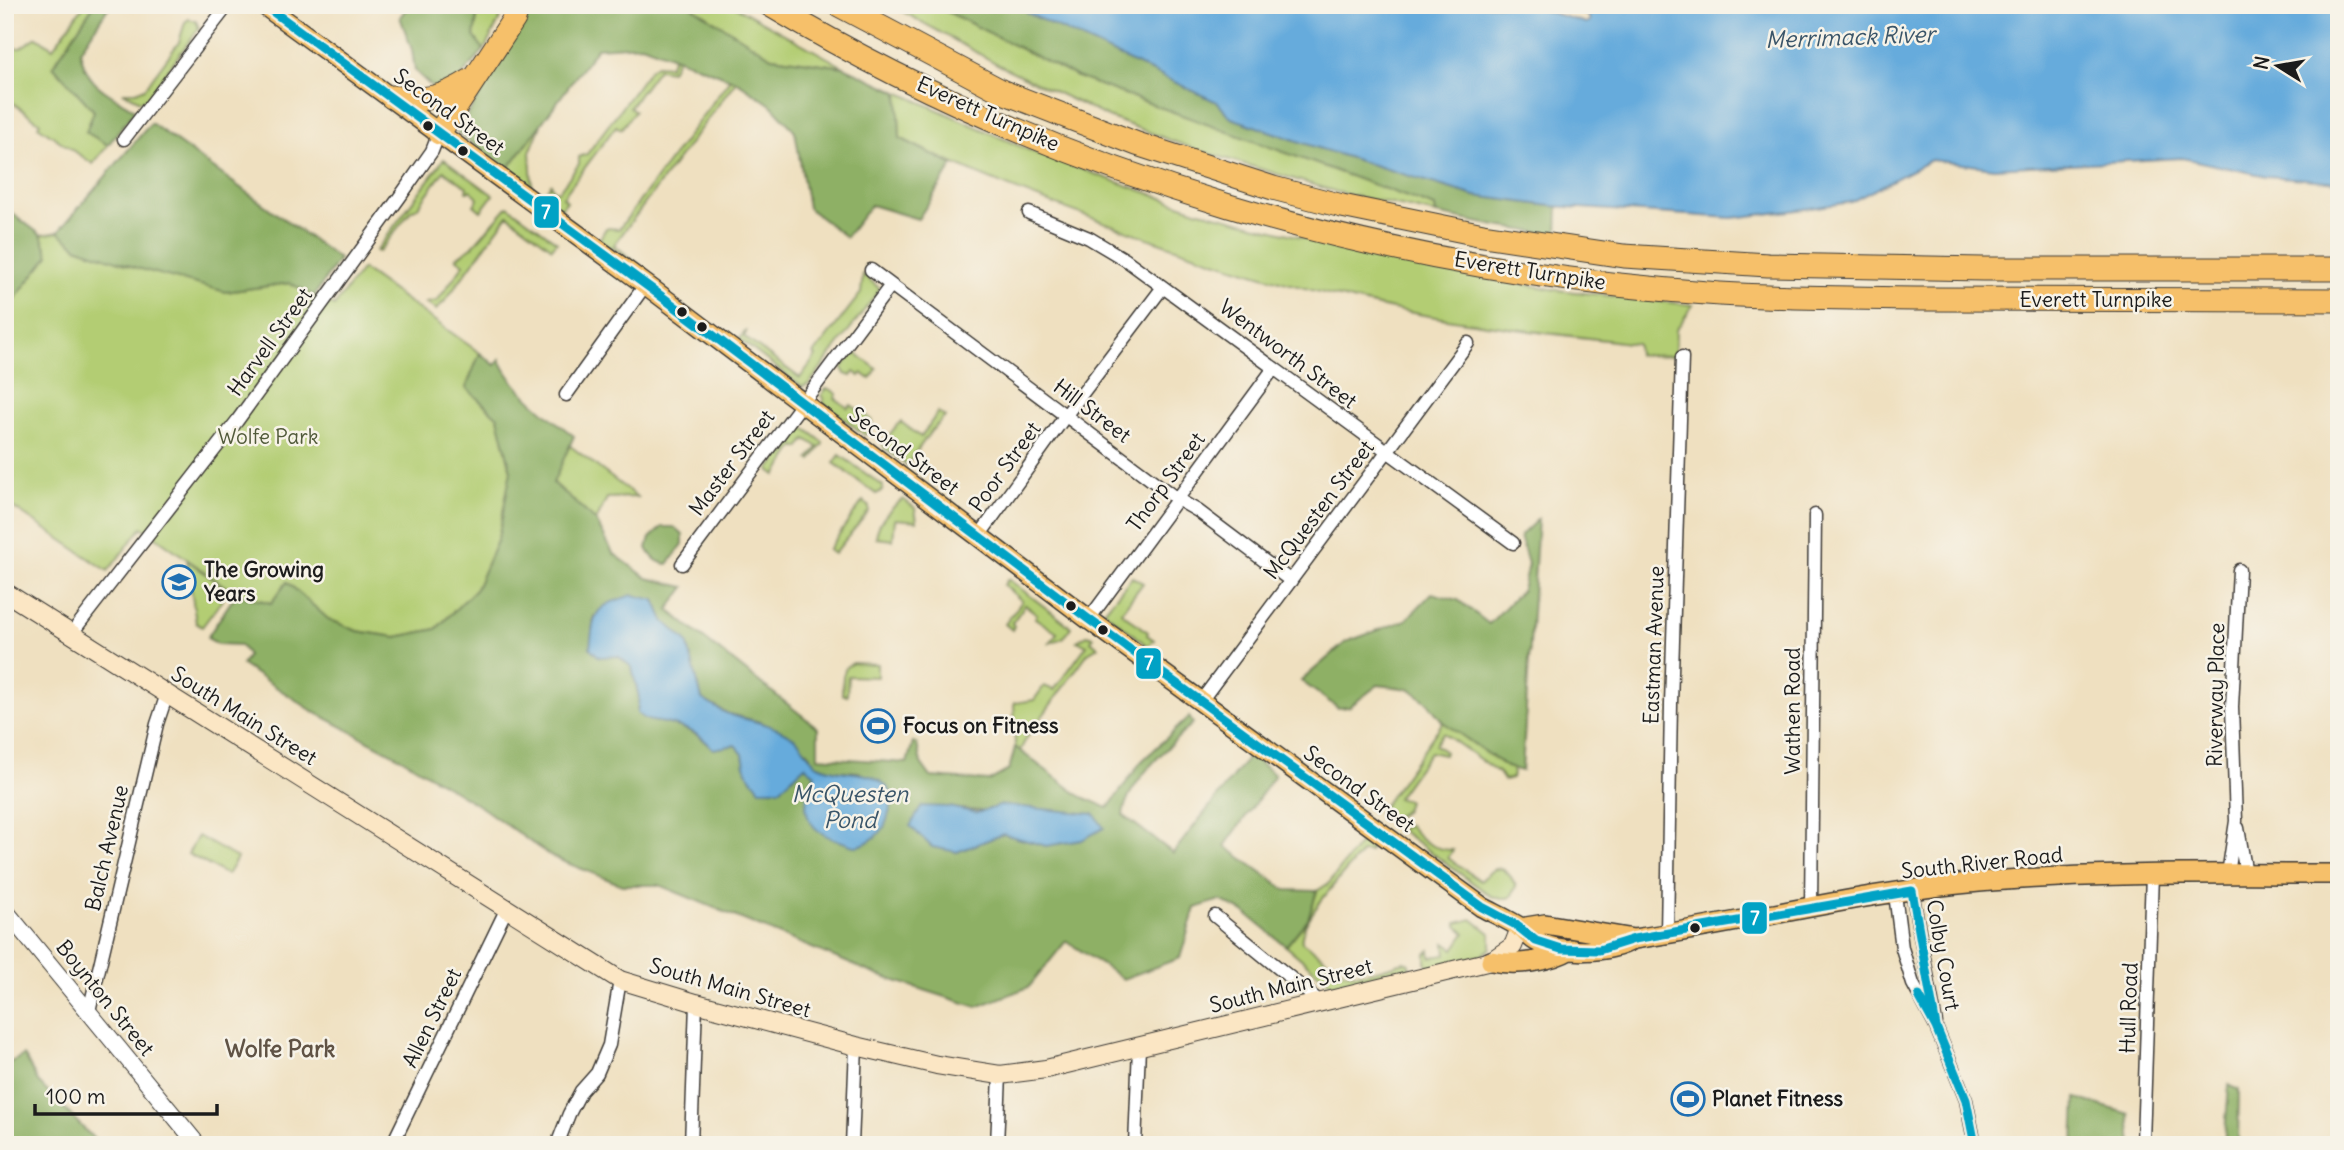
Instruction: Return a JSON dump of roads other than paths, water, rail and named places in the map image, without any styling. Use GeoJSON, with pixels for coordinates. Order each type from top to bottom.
{"type":"FeatureCollection","features":[{"type":"Feature","properties":{"kind":"highway"},"geometry":{"type":"LineString","coordinates":[[439,134],[514,19],[519,5]]}},
{"type":"Feature","properties":{"kind":"highway","name":"Everett Turnpike"},"geometry":{"type":"LineString","coordinates":[[771,5],[848,49],[955,101],[1136,176],[1289,223],[1440,258],[1610,284],[1724,294],[2038,300],[2339,300]]}},
{"type":"Feature","properties":{"kind":"highway","name":"Everett Turnpike"},"geometry":{"type":"LineString","coordinates":[[839,5],[1003,92],[1136,144],[1273,188],[1412,222],[1581,250],[1696,262],[1983,269],[2339,269]]}},
{"type":"Feature","properties":{"kind":"highway"},"geometry":{"type":"LineString","coordinates":[[852,5],[1003,92]]}},
{"type":"Feature","properties":{"kind":"highway"},"geometry":{"type":"LineString","coordinates":[[392,97],[421,101],[453,91],[474,78]]}},
{"type":"Feature","properties":{"kind":"main road","name":"Second Street"},"geometry":{"type":"LineString","coordinates":[[264,5],[646,284],[1089,620],[1482,907],[1520,928]]}},
{"type":"Feature","properties":{"kind":"main road","name":"South Main Street"},"geometry":{"type":"LineString","coordinates":[[5,592],[620,980],[856,1046],[937,1065],[1000,1075],[1046,1069],[1491,961],[1513,946],[1520,928]]}},
{"type":"Feature","properties":{"kind":"main road","name":"South River Road"},"geometry":{"type":"LineString","coordinates":[[1520,928],[1545,924],[1634,939],[1903,892],[1979,882],[2152,874],[2339,874]]}},
{"type":"Feature","properties":{"kind":"main road","name":"South River Road"},"geometry":{"type":"LineString","coordinates":[[1520,928],[1541,943],[1572,949],[1602,950],[1620,947],[1634,939]]}},
{"type":"Feature","properties":{"kind":"main road"},"geometry":{"type":"LineString","coordinates":[[1491,961],[1548,959],[1572,949]]}},
{"type":"Feature","properties":{"kind":"street"},"geometry":{"type":"LineString","coordinates":[[124,139],[228,5]]}},
{"type":"Feature","properties":{"kind":"street","name":"Harvell Street"},"geometry":{"type":"LineString","coordinates":[[71,634],[237,421],[400,198],[432,151],[439,134]]}},
{"type":"Feature","properties":{"kind":"street","name":"Wentworth Street"},"geometry":{"type":"LineString","coordinates":[[1029,213],[1102,244],[1513,543]]}},
{"type":"Feature","properties":{"kind":"street","name":"Hill Street"},"geometry":{"type":"LineString","coordinates":[[871,270],[1291,581]]}},
{"type":"Feature","properties":{"kind":"street"},"geometry":{"type":"LineString","coordinates":[[566,395],[646,284]]}},
{"type":"Feature","properties":{"kind":"street","name":"Master Street"},"geometry":{"type":"LineString","coordinates":[[682,564],[891,285]]}},
{"type":"Feature","properties":{"kind":"street","name":"Poor Street"},"geometry":{"type":"LineString","coordinates":[[979,536],[1163,287]]}},
{"type":"Feature","properties":{"kind":"street","name":"McQuesten Street"},"geometry":{"type":"LineString","coordinates":[[1201,701],[1468,343]]}},
{"type":"Feature","properties":{"kind":"street","name":"Eastman Avenue"},"geometry":{"type":"LineString","coordinates":[[1667,934],[1670,732],[1682,357]]}},
{"type":"Feature","properties":{"kind":"street","name":"Thorp Street"},"geometry":{"type":"LineString","coordinates":[[1089,620],[1274,368]]}},
{"type":"Feature","properties":{"kind":"street","name":"Wathen Road"},"geometry":{"type":"LineString","coordinates":[[1811,908],[1815,515]]}},
{"type":"Feature","properties":{"kind":"street","name":"Riverway Place"},"geometry":{"type":"LineString","coordinates":[[2237,874],[2232,707],[2239,570]]}},
{"type":"Feature","properties":{"kind":"street","name":"Balch Avenue"},"geometry":{"type":"LineString","coordinates":[[89,1010],[156,724],[167,695]]}},
{"type":"Feature","properties":{"kind":"street","name":"Hull Road"},"geometry":{"type":"LineString","coordinates":[[2143,1142],[2152,874]]}},
{"type":"Feature","properties":{"kind":"street","name":"Colby Court"},"geometry":{"type":"LineString","coordinates":[[1903,892],[1936,1027]]}},
{"type":"Feature","properties":{"kind":"street","name":"Colby Court"},"geometry":{"type":"LineString","coordinates":[[1903,892],[1902,948],[1913,984],[1936,1027],[1966,1100],[1975,1145]]}},
{"type":"Feature","properties":{"kind":"street","name":"Allen Street"},"geometry":{"type":"LineString","coordinates":[[392,1145],[507,908]]}},
{"type":"Feature","properties":{"kind":"street","name":"Boynton Street"},"geometry":{"type":"LineString","coordinates":[[5,910],[198,1145]]}},
{"type":"Feature","properties":{"kind":"street"},"geometry":{"type":"LineString","coordinates":[[1215,916],[1320,1002]]}},
{"type":"Feature","properties":{"kind":"street"},"geometry":{"type":"LineString","coordinates":[[557,1145],[581,1091],[597,1073],[610,1045],[620,980]]}},
{"type":"Feature","properties":{"kind":"street"},"geometry":{"type":"LineString","coordinates":[[691,1145],[696,1003]]}},
{"type":"Feature","properties":{"kind":"street"},"geometry":{"type":"LineString","coordinates":[[852,1145],[856,1046]]}},
{"type":"Feature","properties":{"kind":"street"},"geometry":{"type":"LineString","coordinates":[[1135,1145],[1139,1046]]}},
{"type":"Feature","properties":{"kind":"street"},"geometry":{"type":"LineString","coordinates":[[997,1145],[1000,1075]]}},
{"type":"Feature","properties":{"kind":"water","name":"Merrimack River"},"geometry":{"type":"Polygon","coordinates":[[[1018,5],[1526,5],[1586,23],[1590,21],[1588,16],[1565,5],[2339,5],[2339,182],[2266,176],[2182,158],[1994,168],[1931,160],[1851,202],[1732,218],[1551,206],[1475,196],[1321,149],[1231,118],[1217,102],[1029,14],[1018,5]]]}},
{"type":"Feature","properties":{"kind":"water","name":"McQuesten Pond"},"geometry":{"type":"Polygon","coordinates":[[[633,595],[655,600],[664,621],[687,642],[702,699],[727,714],[786,733],[797,740],[818,765],[870,776],[887,787],[894,798],[881,832],[859,846],[828,836],[818,831],[808,816],[807,797],[815,774],[805,766],[780,789],[760,789],[746,771],[743,754],[735,745],[713,749],[704,739],[688,730],[648,720],[637,713],[639,697],[632,667],[618,656],[599,657],[590,648],[593,625],[599,611],[611,603],[633,595]]]}},
{"type":"Feature","properties":{"kind":"water"},"geometry":{"type":"Polygon","coordinates":[[[1002,805],[1094,814],[1104,828],[1082,840],[1046,846],[1003,834],[957,852],[932,847],[910,826],[922,806],[949,807],[977,813],[1002,805]]]}},
{"type":"Feature","properties":{"kind":"place","name":"The Growing Years"},"geometry":{"type":"Point","coordinates":[179,582]}},
{"type":"Feature","properties":{"kind":"place","name":"Focus on Fitness"},"geometry":{"type":"Point","coordinates":[878,726]}},
{"type":"Feature","properties":{"kind":"place","name":"Planet Fitness"},"geometry":{"type":"Point","coordinates":[1688,1099]}},
{"type":"Feature","properties":{"kind":"district","name":"Wolfe Park"},"geometry":{"type":"Point","coordinates":[280,1049]}}]}
